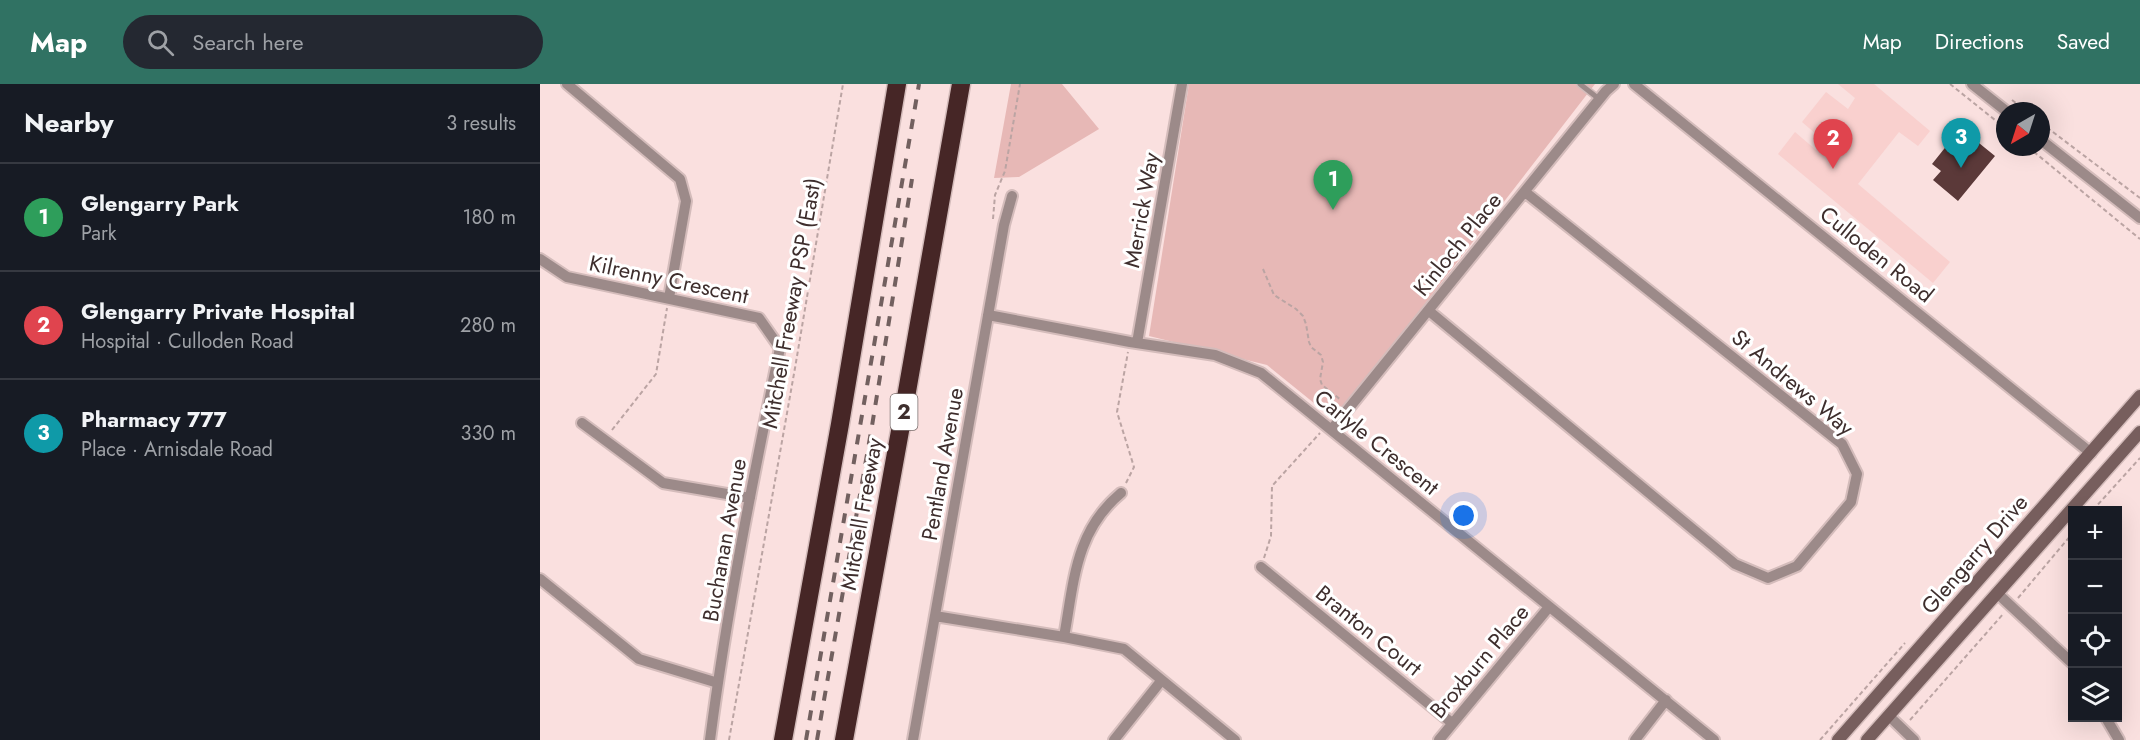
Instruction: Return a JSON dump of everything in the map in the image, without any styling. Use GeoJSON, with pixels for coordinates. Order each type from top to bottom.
{"type":"FeatureCollection","features":[{"type":"Feature","properties":{"kind":"highway","name":"Mitchell Freeway"},"geometry":{"type":"LineString","coordinates":[[783,740],[840,424],[897,84]]}},
{"type":"Feature","properties":{"kind":"highway","name":"Mitchell Freeway"},"geometry":{"type":"LineString","coordinates":[[844,740],[960,84]]}},
{"type":"Feature","properties":{"kind":"main road","name":"Glengarry Drive"},"geometry":{"type":"LineString","coordinates":[[1838,740],[2140,396]]}},
{"type":"Feature","properties":{"kind":"main road","name":"Glengarry Drive"},"geometry":{"type":"LineString","coordinates":[[1867,740],[2140,432]]}},
{"type":"Feature","properties":{"kind":"street"},"geometry":{"type":"LineString","coordinates":[[567,84],[680,179],[686,201],[669,298]]}},
{"type":"Feature","properties":{"kind":"street","name":"Merrick Way"},"geometry":{"type":"LineString","coordinates":[[1133,343],[1182,84]]}},
{"type":"Feature","properties":{"kind":"street","name":"Kinloch Place"},"geometry":{"type":"LineString","coordinates":[[1329,427],[1350,407],[1599,99],[1614,84]]}},
{"type":"Feature","properties":{"kind":"street","name":"Culloden Road"},"geometry":{"type":"LineString","coordinates":[[1636,85],[2091,453]]}},
{"type":"Feature","properties":{"kind":"street"},"geometry":{"type":"LineString","coordinates":[[1975,85],[1996,103]]}},
{"type":"Feature","properties":{"kind":"street"},"geometry":{"type":"LineString","coordinates":[[2050,147],[2140,219]]}},
{"type":"Feature","properties":{"kind":"street","name":"St Andrews Way"},"geometry":{"type":"LineString","coordinates":[[1429,311],[1735,564],[1768,578],[1797,566],[1851,502],[1857,474],[1842,444],[1525,192]]}},
{"type":"Feature","properties":{"kind":"street","name":"Pentland Avenue"},"geometry":{"type":"LineString","coordinates":[[913,740],[1004,225],[1012,196]]}},
{"type":"Feature","properties":{"kind":"street","name":"Kilrenny Crescent"},"geometry":{"type":"LineString","coordinates":[[540,259],[567,277],[759,318],[780,348]]}},
{"type":"Feature","properties":{"kind":"street","name":"Carlyle Crescent"},"geometry":{"type":"LineString","coordinates":[[988,315],[1133,343],[1215,355],[1261,373],[1714,740]]}},
{"type":"Feature","properties":{"kind":"street","name":"Buchanan Avenue"},"geometry":{"type":"LineString","coordinates":[[710,740],[750,498],[780,348]]}},
{"type":"Feature","properties":{"kind":"street"},"geometry":{"type":"LineString","coordinates":[[582,423],[663,483],[750,498]]}},
{"type":"Feature","properties":{"kind":"street"},"geometry":{"type":"LineString","coordinates":[[1064,637],[1085,538],[1100,513],[1121,493]]}},
{"type":"Feature","properties":{"kind":"street","name":"Branton Court"},"geometry":{"type":"LineString","coordinates":[[1261,567],[1452,723]]}},
{"type":"Feature","properties":{"kind":"street"},"geometry":{"type":"LineString","coordinates":[[540,579],[639,659],[718,683]]}},
{"type":"Feature","properties":{"kind":"street"},"geometry":{"type":"LineString","coordinates":[[1997,593],[2068,658]]}},
{"type":"Feature","properties":{"kind":"street","name":"Broxburn Place"},"geometry":{"type":"LineString","coordinates":[[1439,740],[1549,607]]}},
{"type":"Feature","properties":{"kind":"street"},"geometry":{"type":"LineString","coordinates":[[935,616],[1124,649],[1235,740]]}},
{"type":"Feature","properties":{"kind":"street"},"geometry":{"type":"LineString","coordinates":[[1114,740],[1161,681]]}},
{"type":"Feature","properties":{"kind":"street"},"geometry":{"type":"LineString","coordinates":[[1635,740],[1666,700]]}},
{"type":"Feature","properties":{"kind":"street"},"geometry":{"type":"LineString","coordinates":[[1889,716],[1914,740]]}},
{"type":"Feature","properties":{"kind":"street"},"geometry":{"type":"LineString","coordinates":[[2109,722],[2119,740]]}},
{"type":"Feature","properties":{"kind":"lane"},"geometry":{"type":"LineString","coordinates":[[1580,84],[1599,99]]}},
{"type":"Feature","properties":{"kind":"path","name":"Mitchell Freeway PSP (East)"},"geometry":{"type":"LineString","coordinates":[[729,740],[843,84]]}},
{"type":"Feature","properties":{"kind":"path"},"geometry":{"type":"LineString","coordinates":[[1950,84],[1996,121]]}},
{"type":"Feature","properties":{"kind":"path"},"geometry":{"type":"LineString","coordinates":[[2050,130],[2140,198]]}},
{"type":"Feature","properties":{"kind":"path"},"geometry":{"type":"LineString","coordinates":[[2039,156],[2140,239]]}},
{"type":"Feature","properties":{"kind":"path"},"geometry":{"type":"LineString","coordinates":[[1263,269],[1274,295],[1303,316],[1311,347],[1321,356],[1323,362],[1320,380],[1322,385],[1350,407]]}},
{"type":"Feature","properties":{"kind":"path"},"geometry":{"type":"LineString","coordinates":[[605,440],[656,374],[669,298]]}},
{"type":"Feature","properties":{"kind":"path"},"geometry":{"type":"LineString","coordinates":[[1121,493],[1134,467],[1117,412],[1133,343]]}},
{"type":"Feature","properties":{"kind":"path"},"geometry":{"type":"LineString","coordinates":[[1261,567],[1271,536],[1272,486],[1329,427]]}},
{"type":"Feature","properties":{"kind":"path"},"geometry":{"type":"LineString","coordinates":[[2097,506],[2140,458]]}},
{"type":"Feature","properties":{"kind":"path"},"geometry":{"type":"LineString","coordinates":[[2017,599],[2068,540]]}},
{"type":"Feature","properties":{"kind":"path"},"geometry":{"type":"LineString","coordinates":[[1910,720],[2004,613]]}},
{"type":"Feature","properties":{"kind":"shaded area"},"geometry":{"type":"Polygon","coordinates":[[[1011,84],[1062,84],[1099,129],[1019,177],[994,178],[1011,84]]]}},
{"type":"Feature","properties":{"kind":"shaded area"},"geometry":{"type":"Polygon","coordinates":[[[1189,84],[1595,84],[1335,420],[1267,365],[1149,336],[1189,84]]]}},
{"type":"Feature","properties":{"kind":"shaded area"},"geometry":{"type":"Polygon","coordinates":[[[1838,84],[1874,84],[1930,131],[1918,146],[1899,132],[1858,184],[1950,262],[1933,283],[1778,154],[1795,132],[1816,150],[1823,140],[1802,122],[1826,92],[1848,109],[1855,98],[1838,84]]]}},
{"type":"Feature","properties":{"kind":"building"},"geometry":{"type":"Polygon","coordinates":[[[1974,139],[1995,156],[1958,201],[1933,180],[1941,171],[1932,164],[1948,144],[1961,155],[1974,139]]]}},
{"type":"Feature","properties":{"kind":"railway"},"geometry":{"type":"LineString","coordinates":[[806,740],[919,84]]}},
{"type":"Feature","properties":{"kind":"railway"},"geometry":{"type":"LineString","coordinates":[[817,740],[872,426],[912,179]]}},
{"type":"Feature","properties":{"kind":"place","name":"Pharmacy 777"},"geometry":{"type":"Point","coordinates":[1961,168]}},
{"type":"Feature","properties":{"kind":"place","name":"Glengarry Private Hospital"},"geometry":{"type":"Point","coordinates":[1833,169]}},
{"type":"Feature","properties":{"kind":"place","name":"Glengarry Park"},"geometry":{"type":"Point","coordinates":[1333,210]}}]}
